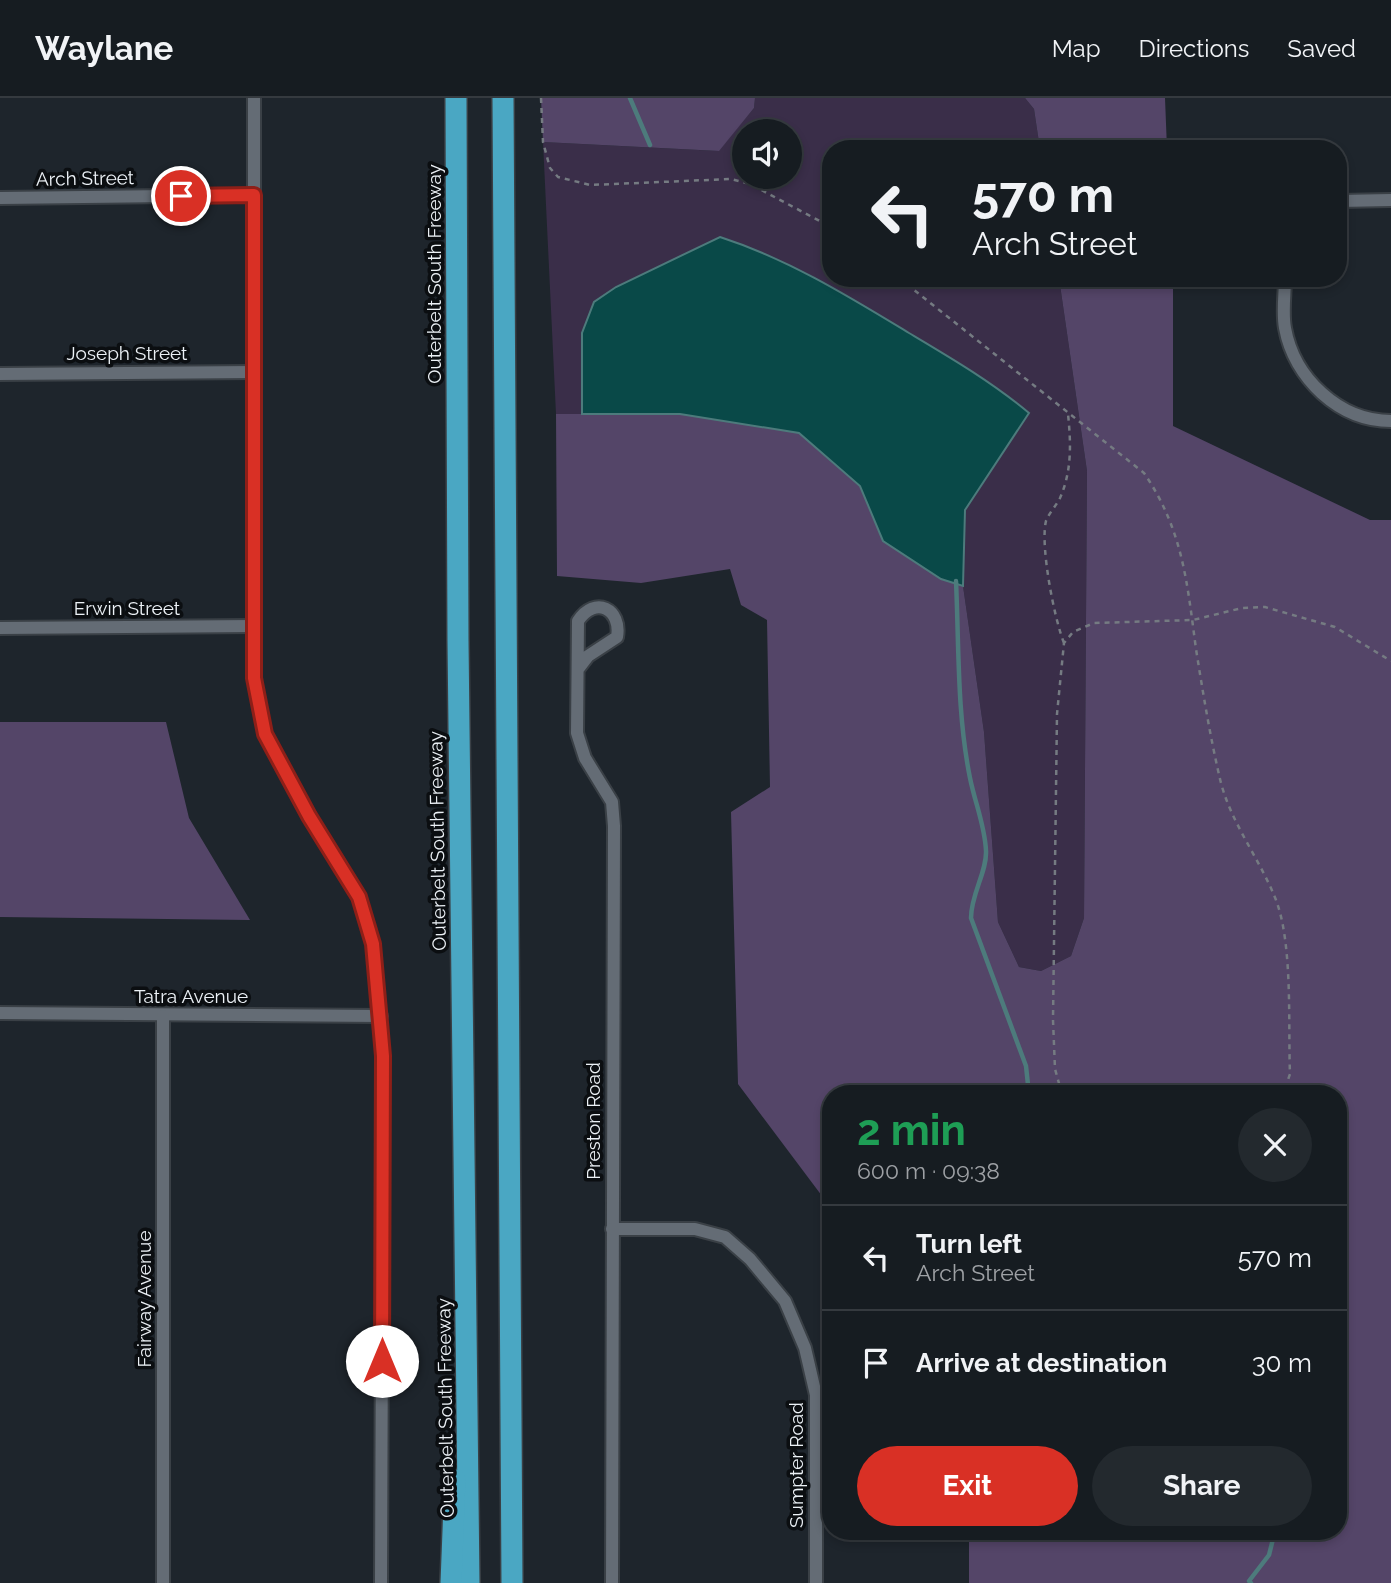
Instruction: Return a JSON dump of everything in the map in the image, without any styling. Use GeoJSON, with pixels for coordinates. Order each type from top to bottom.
{"type":"FeatureCollection","features":[{"type":"Feature","properties":{"kind":"highway","name":"Outerbelt South Freeway"},"geometry":{"type":"LineString","coordinates":[[456,98],[469,1583]]}},
{"type":"Feature","properties":{"kind":"highway"},"geometry":{"type":"LineString","coordinates":[[503,98],[512,1583]]}},
{"type":"Feature","properties":{"kind":"highway"},"geometry":{"type":"LineString","coordinates":[[452,1583],[463,1132]]}},
{"type":"Feature","properties":{"kind":"street"},"geometry":{"type":"LineString","coordinates":[[254,98],[254,678],[265,734],[309,816],[359,897],[373,944],[381,1016],[381,1583]]}},
{"type":"Feature","properties":{"kind":"street","name":"Arch Street"},"geometry":{"type":"LineString","coordinates":[[0,198],[254,195]]}},
{"type":"Feature","properties":{"kind":"street"},"geometry":{"type":"LineString","coordinates":[[1347,201],[1391,200]]}},
{"type":"Feature","properties":{"kind":"street"},"geometry":{"type":"LineString","coordinates":[[1285,287],[1285,327],[1300,371],[1323,395],[1375,421],[1391,421]]}},
{"type":"Feature","properties":{"kind":"street","name":"Joseph Street"},"geometry":{"type":"LineString","coordinates":[[0,374],[254,372]]}},
{"type":"Feature","properties":{"kind":"street","name":"Preston Road"},"geometry":{"type":"LineString","coordinates":[[578,669],[588,656],[617,637],[619,625],[615,614],[605,607],[595,606],[584,612],[578,621],[577,733],[580,747],[607,788],[613,814],[612,1583]]}},
{"type":"Feature","properties":{"kind":"street","name":"Erwin Street"},"geometry":{"type":"LineString","coordinates":[[0,628],[254,626]]}},
{"type":"Feature","properties":{"kind":"street","name":"Tatra Avenue"},"geometry":{"type":"LineString","coordinates":[[0,1013],[381,1016]]}},
{"type":"Feature","properties":{"kind":"street","name":"Fairway Avenue"},"geometry":{"type":"LineString","coordinates":[[163,1016],[163,1583]]}},
{"type":"Feature","properties":{"kind":"street","name":"Sumpter Road"},"geometry":{"type":"LineString","coordinates":[[612,1229],[695,1229],[725,1237],[750,1259],[785,1301],[805,1348],[816,1395],[816,1583]]}},
{"type":"Feature","properties":{"kind":"path"},"geometry":{"type":"LineString","coordinates":[[541,98],[543,142],[550,168],[558,177],[590,185],[731,179],[750,184],[822,222]]}},
{"type":"Feature","properties":{"kind":"path"},"geometry":{"type":"LineString","coordinates":[[910,287],[1144,473],[1163,500],[1178,536],[1205,707],[1221,784],[1276,901],[1284,935],[1290,1074],[1286,1085]]}},
{"type":"Feature","properties":{"kind":"path"},"geometry":{"type":"LineString","coordinates":[[1059,1085],[1055,1069],[1053,1020],[1058,714],[1063,643],[1051,602],[1044,537],[1047,517],[1059,501],[1068,478],[1068,414]]}},
{"type":"Feature","properties":{"kind":"path"},"geometry":{"type":"LineString","coordinates":[[1063,643],[1073,632],[1094,623],[1193,620],[1242,608],[1265,607],[1335,627],[1391,660]]}},
{"type":"Feature","properties":{"kind":"shaded area"},"geometry":{"type":"Polygon","coordinates":[[[541,98],[755,98],[754,108],[745,119],[732,119],[732,135],[719,151],[543,142],[541,98]]]}},
{"type":"Feature","properties":{"kind":"shaded area"},"geometry":{"type":"Polygon","coordinates":[[[755,98],[1025,98],[1034,109],[1039,140],[822,140],[822,282],[770,256],[720,237],[616,287],[594,302],[582,333],[582,414],[556,414],[543,142],[718,151],[732,134],[732,189],[802,189],[802,119],[745,119],[754,108],[755,98]]]}},
{"type":"Feature","properties":{"kind":"shaded area"},"geometry":{"type":"Polygon","coordinates":[[[1025,98],[1165,98],[1167,140],[1039,140],[1034,109],[1025,98]]]}},
{"type":"Feature","properties":{"kind":"shaded area"},"geometry":{"type":"Polygon","coordinates":[[[720,237],[794,267],[822,282],[822,287],[831,287],[840,292],[971,371],[1029,413],[965,510],[963,586],[941,579],[883,541],[860,486],[799,433],[680,414],[582,414],[582,333],[594,302],[616,287],[720,237]]]}},
{"type":"Feature","properties":{"kind":"shaded area"},"geometry":{"type":"Polygon","coordinates":[[[831,287],[1060,287],[1087,471],[1084,918],[1071,956],[1041,971],[1019,967],[998,922],[984,732],[963,586],[965,510],[1029,413],[970,371],[831,287]]]}},
{"type":"Feature","properties":{"kind":"shaded area"},"geometry":{"type":"Polygon","coordinates":[[[1060,287],[1173,287],[1173,426],[1370,520],[1391,520],[1391,1583],[969,1583],[969,1540],[1347,1540],[1347,1085],[822,1085],[822,1196],[738,1084],[731,812],[770,787],[767,620],[741,605],[730,569],[641,583],[557,576],[556,414],[679,414],[799,433],[860,486],[884,541],[941,579],[963,586],[984,732],[998,922],[1019,967],[1041,971],[1071,956],[1084,918],[1087,471],[1060,287]]]}},
{"type":"Feature","properties":{"kind":"shaded area"},"geometry":{"type":"Polygon","coordinates":[[[0,722],[166,722],[189,818],[250,920],[0,917],[0,722]]]}},
{"type":"Feature","properties":{"kind":"waterway"},"geometry":{"type":"LineString","coordinates":[[630,98],[650,145]]}},
{"type":"Feature","properties":{"kind":"waterway"},"geometry":{"type":"LineString","coordinates":[[956,581],[963,730],[986,851],[971,918],[1026,1066],[1028,1085]]}},
{"type":"Feature","properties":{"kind":"waterway"},"geometry":{"type":"LineString","coordinates":[[1251,1583],[1249,1581],[1269,1555],[1273,1540]]}},
{"type":"Feature","properties":{"kind":"route"},"geometry":{"type":"LineString","coordinates":[[181,196],[254,195],[254,678],[265,734],[309,816],[359,897],[373,944],[383,1056],[382,1361]]}}]}
